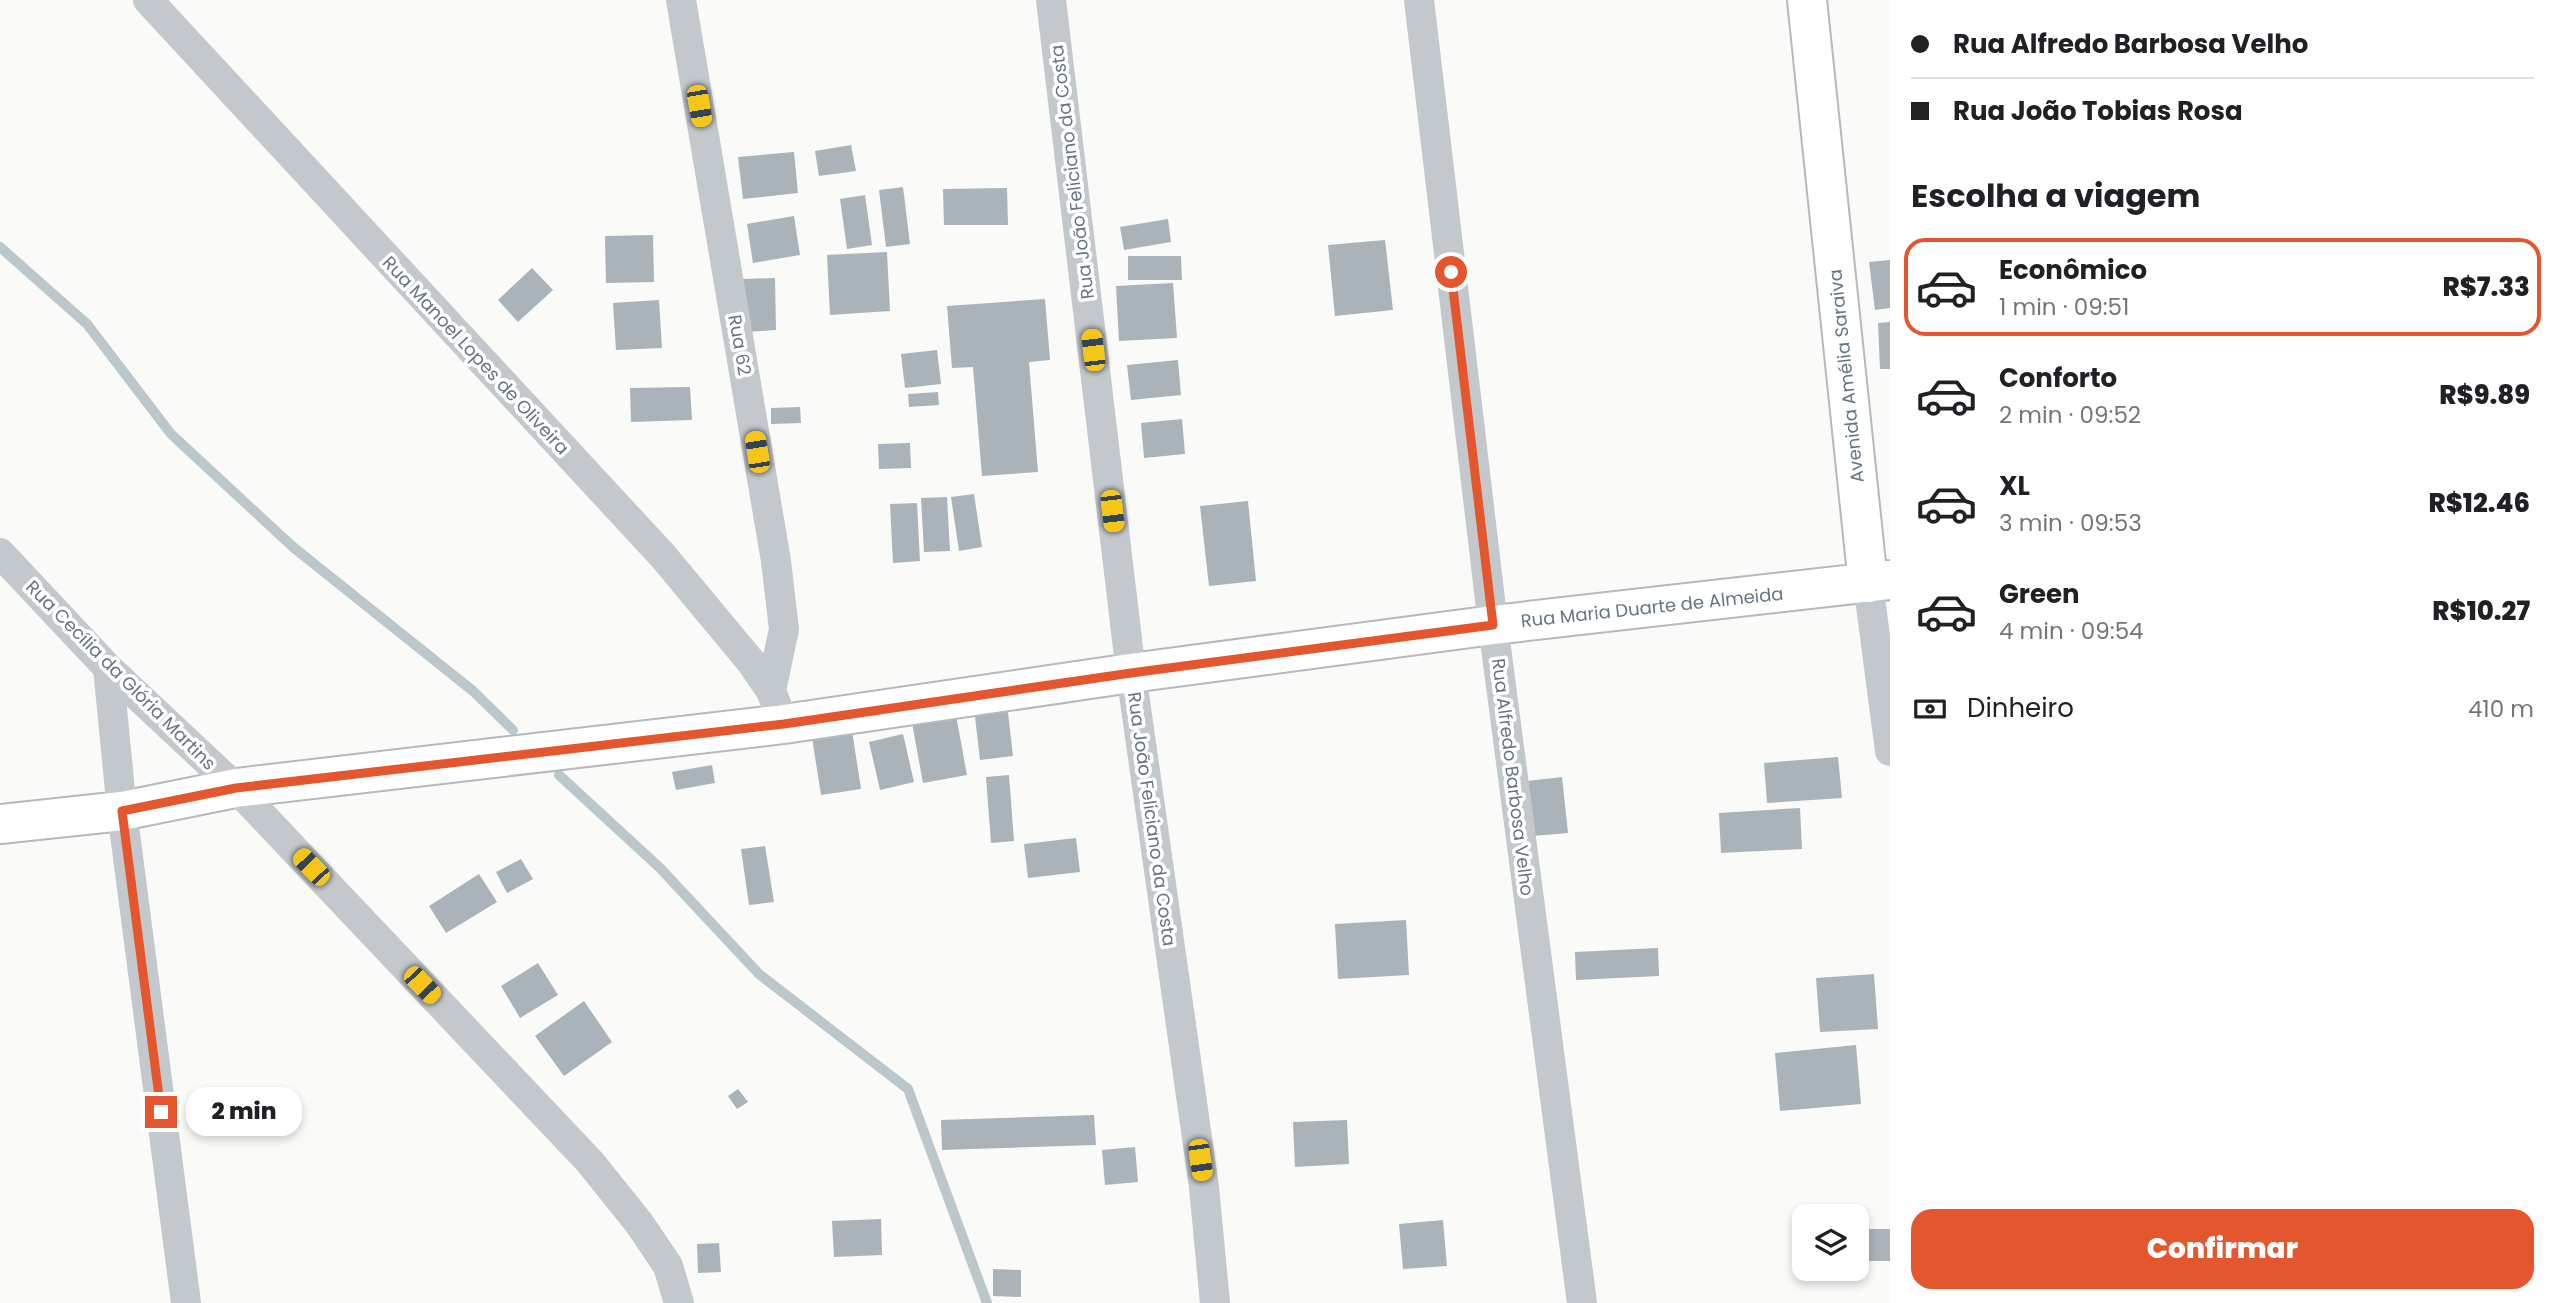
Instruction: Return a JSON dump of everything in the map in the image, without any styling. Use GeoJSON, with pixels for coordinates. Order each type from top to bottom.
{"type":"FeatureCollection","features":[{"type":"Feature","properties":{"kind":"street","name":"Rua Manoel Lopes de Oliveira"},"geometry":{"type":"LineString","coordinates":[[148,0],[663,556],[752,663],[778,707]]}},
{"type":"Feature","properties":{"kind":"street","name":"Rua 62"},"geometry":{"type":"LineString","coordinates":[[681,0],[776,561],[784,629],[778,707]]}},
{"type":"Feature","properties":{"kind":"street","name":"Rua João Feliciano da Costa"},"geometry":{"type":"LineString","coordinates":[[1051,0],[1131,673],[1204,1187],[1215,1303]]}},
{"type":"Feature","properties":{"kind":"street","name":"Rua Alfredo Barbosa Velho"},"geometry":{"type":"LineString","coordinates":[[1419,0],[1493,625],[1582,1303]]}},
{"type":"Feature","properties":{"kind":"street","name":"Avenida Amélia Saraiva"},"geometry":{"type":"LineString","coordinates":[[1807,0],[1879,581],[1890,751]]}},
{"type":"Feature","properties":{"kind":"street","name":"Rua Cecília da Glória Martins"},"geometry":{"type":"LineString","coordinates":[[0,553],[108,667],[236,788],[590,1161],[639,1223],[668,1266],[679,1303]]}},
{"type":"Feature","properties":{"kind":"street","name":"Rua Maria Duarte de Almeida"},"geometry":{"type":"LineString","coordinates":[[0,824],[122,811],[236,788],[778,707],[1131,673],[1493,625],[1879,581]]}},
{"type":"Feature","properties":{"kind":"street"},"geometry":{"type":"LineString","coordinates":[[108,667],[122,811],[187,1303]]}},
{"type":"Feature","properties":{"kind":"building"},"geometry":{"type":"Polygon","coordinates":[[[851,145],[856,171],[819,176],[815,151],[851,145]]]}},
{"type":"Feature","properties":{"kind":"building"},"geometry":{"type":"Polygon","coordinates":[[[794,152],[798,193],[743,199],[738,157],[794,152]]]}},
{"type":"Feature","properties":{"kind":"building"},"geometry":{"type":"Polygon","coordinates":[[[903,187],[910,244],[886,247],[879,190],[903,187]]]}},
{"type":"Feature","properties":{"kind":"building"},"geometry":{"type":"Polygon","coordinates":[[[1007,188],[1008,225],[944,225],[943,189],[1007,188]]]}},
{"type":"Feature","properties":{"kind":"building"},"geometry":{"type":"Polygon","coordinates":[[[865,195],[872,245],[847,249],[840,199],[865,195]]]}},
{"type":"Feature","properties":{"kind":"building"},"geometry":{"type":"Polygon","coordinates":[[[794,216],[800,255],[753,263],[747,224],[794,216]]]}},
{"type":"Feature","properties":{"kind":"building"},"geometry":{"type":"Polygon","coordinates":[[[1168,219],[1171,242],[1124,250],[1120,227],[1168,219]]]}},
{"type":"Feature","properties":{"kind":"building"},"geometry":{"type":"Polygon","coordinates":[[[653,235],[654,282],[606,283],[605,236],[653,235]]]}},
{"type":"Feature","properties":{"kind":"building"},"geometry":{"type":"Polygon","coordinates":[[[1385,240],[1393,310],[1335,316],[1328,245],[1385,240]]]}},
{"type":"Feature","properties":{"kind":"building"},"geometry":{"type":"Polygon","coordinates":[[[887,252],[890,311],[830,315],[827,255],[887,252]]]}},
{"type":"Feature","properties":{"kind":"building"},"geometry":{"type":"Polygon","coordinates":[[[1128,256],[1181,256],[1182,280],[1128,280],[1128,256]]]}},
{"type":"Feature","properties":{"kind":"building"},"geometry":{"type":"Polygon","coordinates":[[[1890,260],[1890,308],[1875,310],[1869,262],[1890,260]]]}},
{"type":"Feature","properties":{"kind":"building"},"geometry":{"type":"Polygon","coordinates":[[[532,268],[553,290],[518,322],[498,300],[532,268]]]}},
{"type":"Feature","properties":{"kind":"building"},"geometry":{"type":"Polygon","coordinates":[[[775,278],[776,330],[745,332],[743,279],[775,278]]]}},
{"type":"Feature","properties":{"kind":"building"},"geometry":{"type":"Polygon","coordinates":[[[1173,283],[1177,338],[1119,341],[1116,286],[1173,283]]]}},
{"type":"Feature","properties":{"kind":"building"},"geometry":{"type":"Polygon","coordinates":[[[1045,299],[1050,360],[1029,362],[1038,472],[982,476],[973,367],[952,368],[947,306],[1045,299]]]}},
{"type":"Feature","properties":{"kind":"building"},"geometry":{"type":"Polygon","coordinates":[[[659,300],[662,348],[616,350],[613,303],[659,300]]]}},
{"type":"Feature","properties":{"kind":"building"},"geometry":{"type":"Polygon","coordinates":[[[1890,322],[1890,369],[1880,369],[1878,323],[1890,322]]]}},
{"type":"Feature","properties":{"kind":"building"},"geometry":{"type":"Polygon","coordinates":[[[937,350],[941,384],[905,388],[901,354],[937,350]]]}},
{"type":"Feature","properties":{"kind":"building"},"geometry":{"type":"Polygon","coordinates":[[[1178,360],[1181,395],[1131,400],[1127,365],[1178,360]]]}},
{"type":"Feature","properties":{"kind":"building"},"geometry":{"type":"Polygon","coordinates":[[[690,387],[692,420],[631,422],[630,388],[690,387]]]}},
{"type":"Feature","properties":{"kind":"building"},"geometry":{"type":"Polygon","coordinates":[[[938,392],[939,405],[909,407],[908,394],[938,392]]]}},
{"type":"Feature","properties":{"kind":"building"},"geometry":{"type":"Polygon","coordinates":[[[800,407],[801,423],[771,424],[771,408],[800,407]]]}},
{"type":"Feature","properties":{"kind":"building"},"geometry":{"type":"Polygon","coordinates":[[[1182,419],[1185,454],[1144,458],[1141,423],[1182,419]]]}},
{"type":"Feature","properties":{"kind":"building"},"geometry":{"type":"Polygon","coordinates":[[[910,443],[911,468],[879,469],[878,444],[910,443]]]}},
{"type":"Feature","properties":{"kind":"building"},"geometry":{"type":"Polygon","coordinates":[[[974,494],[982,547],[959,551],[951,497],[974,494]]]}},
{"type":"Feature","properties":{"kind":"building"},"geometry":{"type":"Polygon","coordinates":[[[947,497],[950,551],[924,552],[921,498],[947,497]]]}},
{"type":"Feature","properties":{"kind":"building"},"geometry":{"type":"Polygon","coordinates":[[[1248,501],[1256,581],[1209,586],[1200,506],[1248,501]]]}},
{"type":"Feature","properties":{"kind":"building"},"geometry":{"type":"Polygon","coordinates":[[[917,503],[920,561],[893,563],[890,504],[917,503]]]}},
{"type":"Feature","properties":{"kind":"building"},"geometry":{"type":"Polygon","coordinates":[[[1007,704],[1013,756],[980,760],[974,708],[1007,704]]]}},
{"type":"Feature","properties":{"kind":"building"},"geometry":{"type":"Polygon","coordinates":[[[956,715],[967,775],[923,783],[912,723],[956,715]]]}},
{"type":"Feature","properties":{"kind":"building"},"geometry":{"type":"Polygon","coordinates":[[[851,724],[861,789],[821,795],[811,731],[851,724]]]}},
{"type":"Feature","properties":{"kind":"building"},"geometry":{"type":"Polygon","coordinates":[[[903,734],[914,782],[880,790],[869,742],[903,734]]]}},
{"type":"Feature","properties":{"kind":"building"},"geometry":{"type":"Polygon","coordinates":[[[1838,757],[1842,798],[1767,803],[1764,763],[1838,757]]]}},
{"type":"Feature","properties":{"kind":"building"},"geometry":{"type":"Polygon","coordinates":[[[712,765],[715,783],[676,790],[672,772],[712,765]]]}},
{"type":"Feature","properties":{"kind":"building"},"geometry":{"type":"Polygon","coordinates":[[[1009,775],[1014,841],[991,843],[986,777],[1009,775]]]}},
{"type":"Feature","properties":{"kind":"building"},"geometry":{"type":"Polygon","coordinates":[[[1562,777],[1568,833],[1533,836],[1527,781],[1562,777]]]}},
{"type":"Feature","properties":{"kind":"building"},"geometry":{"type":"Polygon","coordinates":[[[1800,808],[1802,849],[1721,853],[1719,813],[1800,808]]]}},
{"type":"Feature","properties":{"kind":"building"},"geometry":{"type":"Polygon","coordinates":[[[1076,838],[1080,872],[1028,878],[1024,844],[1076,838]]]}},
{"type":"Feature","properties":{"kind":"building"},"geometry":{"type":"Polygon","coordinates":[[[765,846],[774,902],[749,905],[741,849],[765,846]]]}},
{"type":"Feature","properties":{"kind":"building"},"geometry":{"type":"Polygon","coordinates":[[[521,859],[533,879],[507,893],[496,872],[521,859]]]}},
{"type":"Feature","properties":{"kind":"building"},"geometry":{"type":"Polygon","coordinates":[[[479,874],[497,902],[446,933],[429,906],[479,874]]]}},
{"type":"Feature","properties":{"kind":"building"},"geometry":{"type":"Polygon","coordinates":[[[1406,920],[1409,975],[1338,979],[1335,924],[1406,920]]]}},
{"type":"Feature","properties":{"kind":"building"},"geometry":{"type":"Polygon","coordinates":[[[1658,948],[1659,976],[1576,980],[1575,952],[1658,948]]]}},
{"type":"Feature","properties":{"kind":"building"},"geometry":{"type":"Polygon","coordinates":[[[538,963],[558,995],[520,1018],[501,986],[538,963]]]}},
{"type":"Feature","properties":{"kind":"building"},"geometry":{"type":"Polygon","coordinates":[[[1874,974],[1878,1029],[1820,1032],[1816,978],[1874,974]]]}},
{"type":"Feature","properties":{"kind":"building"},"geometry":{"type":"Polygon","coordinates":[[[584,1001],[612,1042],[564,1076],[535,1036],[584,1001]]]}},
{"type":"Feature","properties":{"kind":"building"},"geometry":{"type":"Polygon","coordinates":[[[1856,1045],[1861,1104],[1780,1111],[1775,1053],[1856,1045]]]}},
{"type":"Feature","properties":{"kind":"building"},"geometry":{"type":"Polygon","coordinates":[[[738,1089],[748,1102],[737,1109],[728,1096],[738,1089]]]}},
{"type":"Feature","properties":{"kind":"building"},"geometry":{"type":"Polygon","coordinates":[[[1094,1115],[1096,1145],[942,1150],[941,1120],[1094,1115]]]}},
{"type":"Feature","properties":{"kind":"building"},"geometry":{"type":"Polygon","coordinates":[[[1347,1120],[1349,1164],[1295,1167],[1293,1122],[1347,1120]]]}},
{"type":"Feature","properties":{"kind":"building"},"geometry":{"type":"Polygon","coordinates":[[[1135,1147],[1138,1182],[1105,1185],[1102,1150],[1135,1147]]]}},
{"type":"Feature","properties":{"kind":"building"},"geometry":{"type":"Polygon","coordinates":[[[881,1219],[882,1255],[834,1257],[832,1221],[881,1219]]]}},
{"type":"Feature","properties":{"kind":"building"},"geometry":{"type":"Polygon","coordinates":[[[1443,1220],[1447,1266],[1403,1269],[1399,1224],[1443,1220]]]}},
{"type":"Feature","properties":{"kind":"building"},"geometry":{"type":"Polygon","coordinates":[[[1869,1229],[1890,1229],[1890,1261],[1869,1261],[1869,1229]]]}},
{"type":"Feature","properties":{"kind":"building"},"geometry":{"type":"Polygon","coordinates":[[[719,1243],[721,1272],[698,1273],[697,1244],[719,1243]]]}},
{"type":"Feature","properties":{"kind":"building"},"geometry":{"type":"Polygon","coordinates":[[[993,1269],[1021,1270],[1021,1297],[993,1296],[993,1269]]]}},
{"type":"Feature","properties":{"kind":"waterway"},"geometry":{"type":"LineString","coordinates":[[0,247],[87,324],[171,434],[293,547],[473,691],[513,730]]}},
{"type":"Feature","properties":{"kind":"waterway"},"geometry":{"type":"LineString","coordinates":[[559,775],[660,868],[759,974],[908,1089],[987,1303]]}},
{"type":"Feature","properties":{"kind":"route"},"geometry":{"type":"LineString","coordinates":[[161,1112],[122,811],[236,788],[784,724],[1131,673],[1493,625],[1451,272]]}}]}
